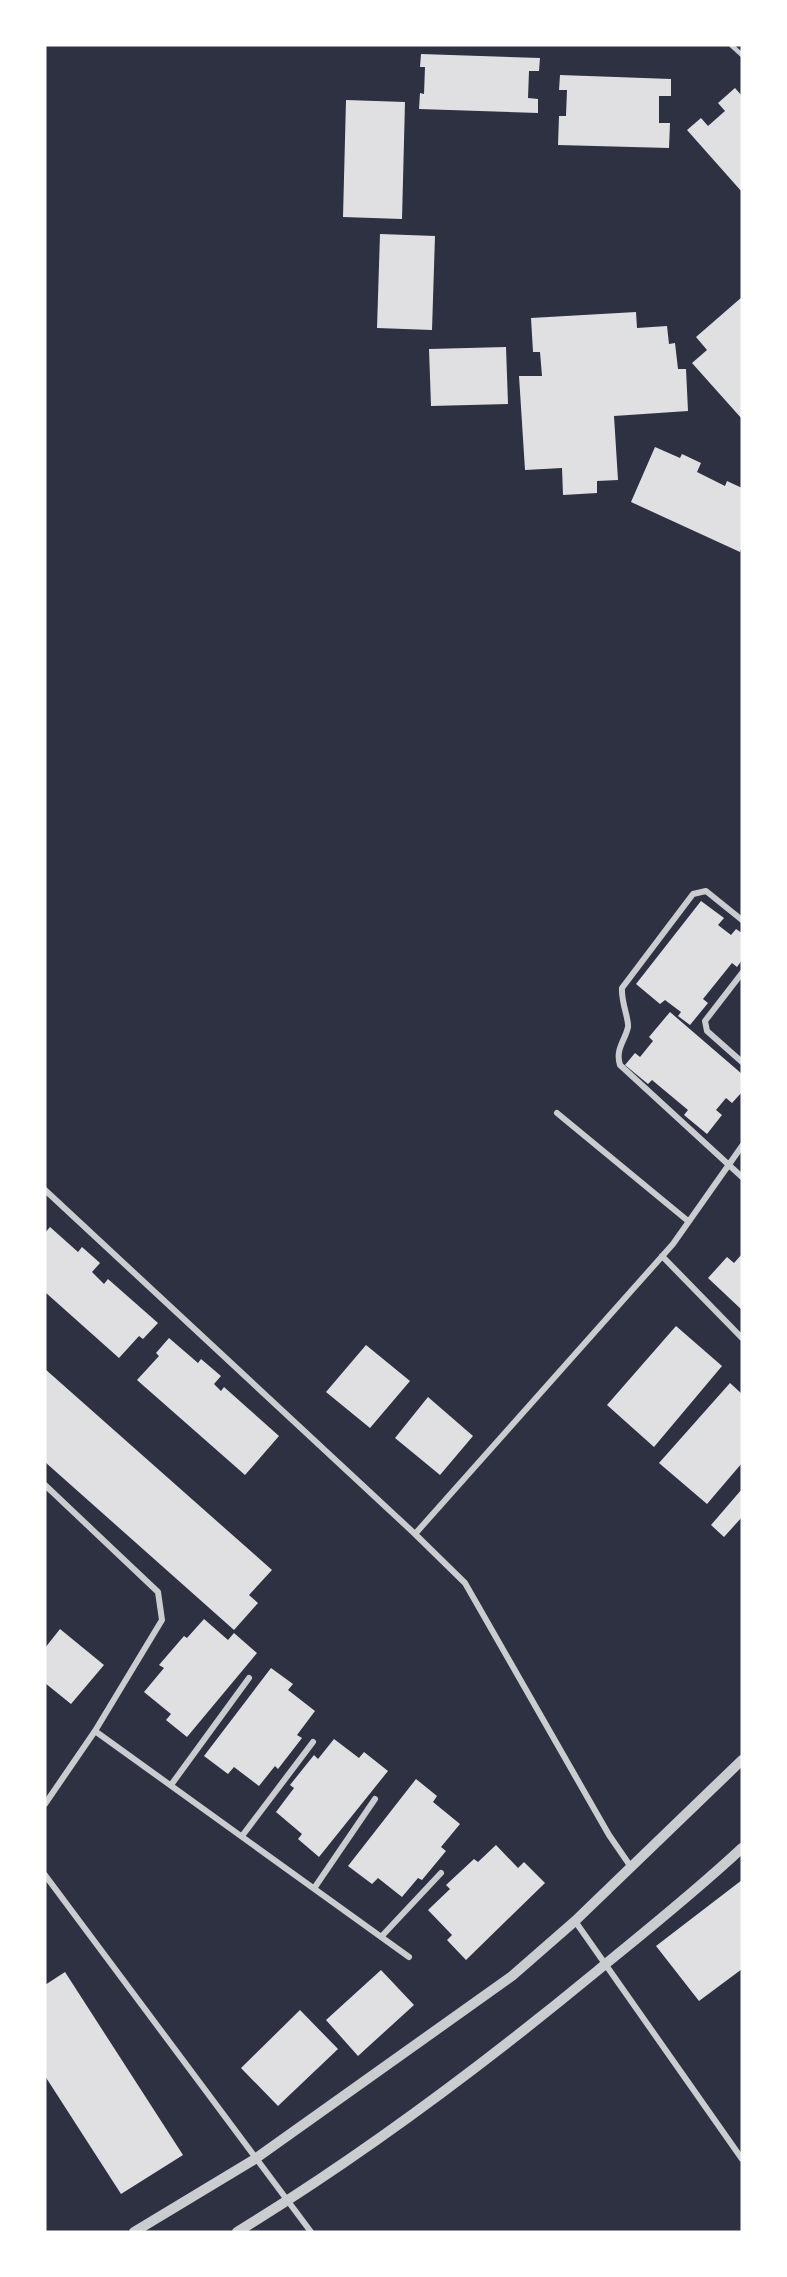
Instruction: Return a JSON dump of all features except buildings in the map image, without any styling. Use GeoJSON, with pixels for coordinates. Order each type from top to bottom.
{"type":"FeatureCollection","features":[{"type":"Feature","properties":{"kind":"street"},"geometry":{"type":"LineString","coordinates":[[742,920],[706,891],[693,894],[622,988],[621,1002],[629,1025],[617,1056],[620,1065],[742,1178]]}},
{"type":"Feature","properties":{"kind":"street"},"geometry":{"type":"LineString","coordinates":[[742,973],[705,1021],[707,1031],[742,1062]]}},
{"type":"Feature","properties":{"kind":"street"},"geometry":{"type":"LineString","coordinates":[[557,1113],[688,1221]]}},
{"type":"Feature","properties":{"kind":"street"},"geometry":{"type":"LineString","coordinates":[[415,1534],[662,1256],[742,1146]]}},
{"type":"Feature","properties":{"kind":"street"},"geometry":{"type":"LineString","coordinates":[[45,1190],[465,1583],[609,1835],[631,1867]]}},
{"type":"Feature","properties":{"kind":"street"},"geometry":{"type":"LineString","coordinates":[[662,1256],[742,1338]]}},
{"type":"Feature","properties":{"kind":"street"},"geometry":{"type":"LineString","coordinates":[[45,1485],[158,1592],[162,1620],[95,1731],[45,1804]]}},
{"type":"Feature","properties":{"kind":"street"},"geometry":{"type":"LineString","coordinates":[[171,1785],[249,1678]]}},
{"type":"Feature","properties":{"kind":"street"},"geometry":{"type":"LineString","coordinates":[[95,1731],[315,1887],[409,1957]]}},
{"type":"Feature","properties":{"kind":"street"},"geometry":{"type":"LineString","coordinates":[[242,1836],[313,1742]]}},
{"type":"Feature","properties":{"kind":"street"},"geometry":{"type":"LineString","coordinates":[[134,2232],[255,2159],[512,1976],[575,1921],[742,1760]]}},
{"type":"Feature","properties":{"kind":"street"},"geometry":{"type":"LineString","coordinates":[[315,1887],[375,1799]]}},
{"type":"Feature","properties":{"kind":"street"},"geometry":{"type":"LineString","coordinates":[[237,2232],[289,2200],[452,2086],[607,1963],[742,1848]]}},
{"type":"Feature","properties":{"kind":"street"},"geometry":{"type":"LineString","coordinates":[[381,1937],[441,1873]]}},
{"type":"Feature","properties":{"kind":"street"},"geometry":{"type":"LineString","coordinates":[[45,1875],[311,2232]]}},
{"type":"Feature","properties":{"kind":"street"},"geometry":{"type":"LineString","coordinates":[[575,1921],[607,1963],[742,2159]]}},
{"type":"Feature","properties":{"kind":"lane"},"geometry":{"type":"LineString","coordinates":[[731,45],[742,55]]}}]}
